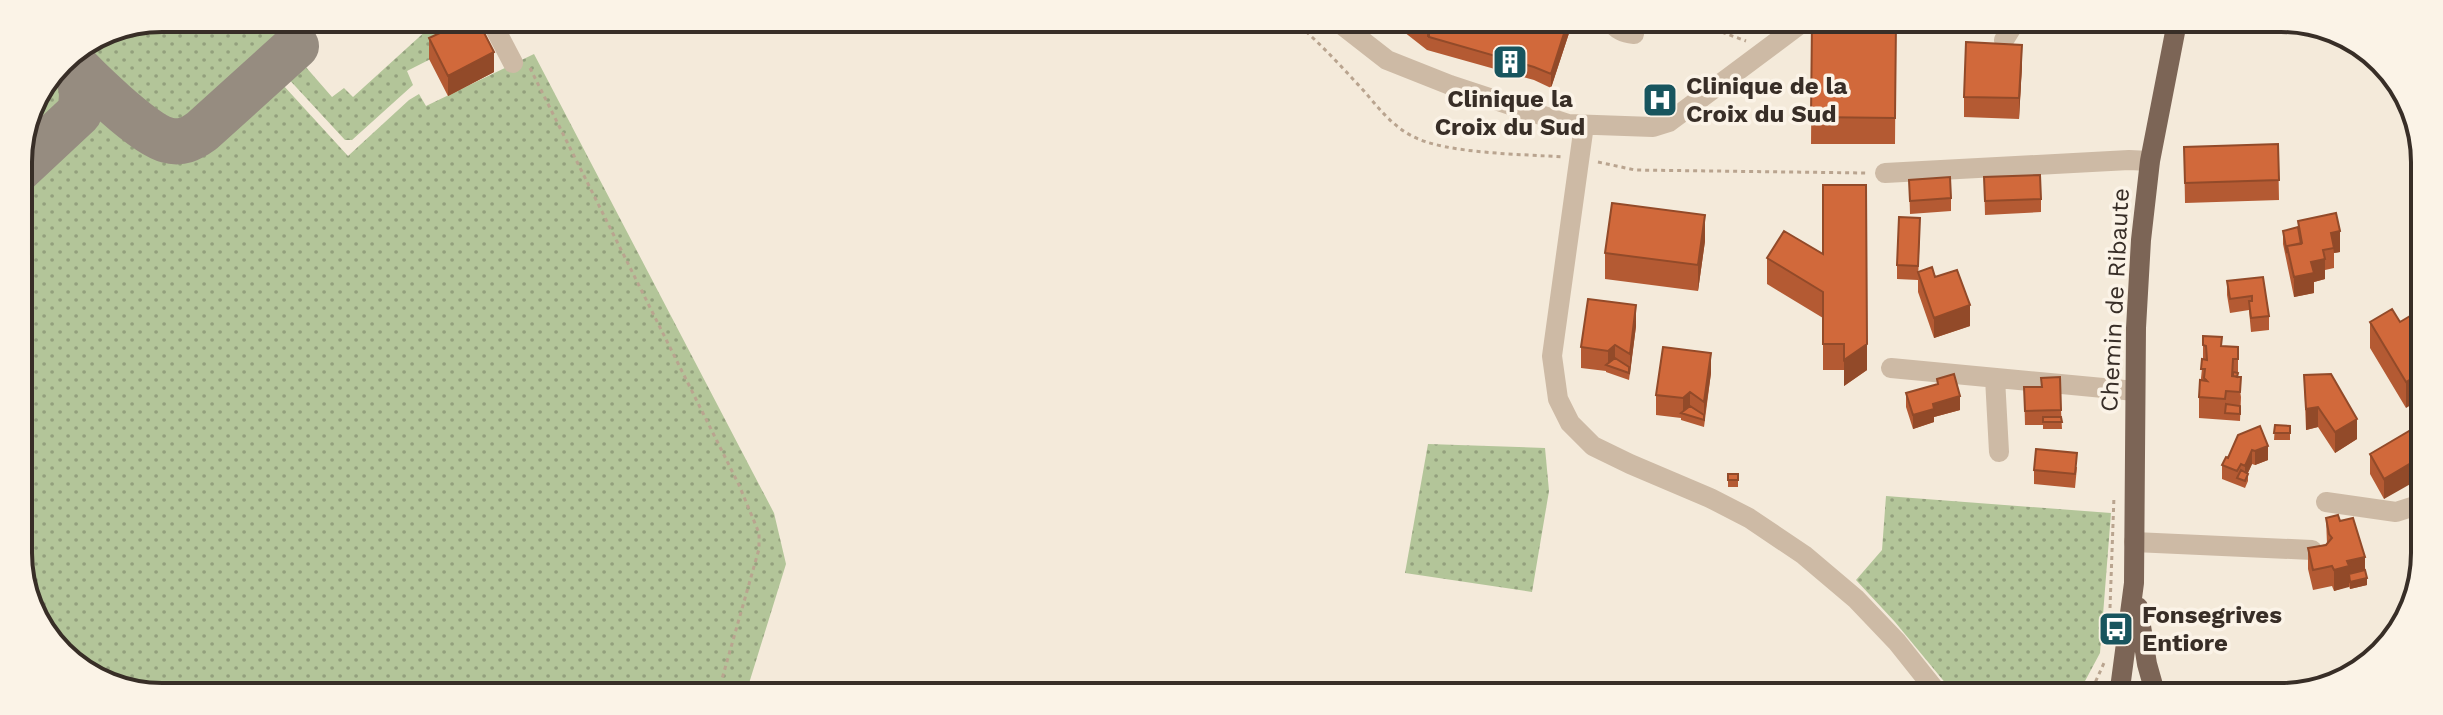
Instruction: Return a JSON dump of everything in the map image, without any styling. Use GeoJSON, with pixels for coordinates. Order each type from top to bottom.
{"type":"FeatureCollection","features":[{"type":"Feature","properties":{"kind":"main road","name":"Chemin de Ribaute"},"geometry":{"type":"LineString","coordinates":[[2122,683],[2134,583],[2135,391],[2141,240],[2150,161],[2175,32]]}},
{"type":"Feature","properties":{"kind":"main road","name":"Chemin de Ribaute"},"geometry":{"type":"LineString","coordinates":[[2134,583],[2152,683]]}},
{"type":"Feature","properties":{"kind":"street"},"geometry":{"type":"LineString","coordinates":[[499,32],[519,60]]}},
{"type":"Feature","properties":{"kind":"street"},"geometry":{"type":"LineString","coordinates":[[1351,32],[1387,60],[1450,85],[1568,124],[1653,127],[1669,122],[1790,32]]}},
{"type":"Feature","properties":{"kind":"street"},"geometry":{"type":"LineString","coordinates":[[1622,32],[1634,34]]}},
{"type":"Feature","properties":{"kind":"street"},"geometry":{"type":"LineString","coordinates":[[1584,125],[1552,356],[1558,399],[1570,423],[1593,446],[1749,518],[1804,555],[1856,599],[1897,642],[1930,683]]}},
{"type":"Feature","properties":{"kind":"street"},"geometry":{"type":"LineString","coordinates":[[1885,173],[2150,161]]}},
{"type":"Feature","properties":{"kind":"street"},"geometry":{"type":"LineString","coordinates":[[1891,368],[2135,391]]}},
{"type":"Feature","properties":{"kind":"street"},"geometry":{"type":"LineString","coordinates":[[1995,378],[1999,452]]}},
{"type":"Feature","properties":{"kind":"street"},"geometry":{"type":"LineString","coordinates":[[2326,502],[2396,512],[2411,507]]}},
{"type":"Feature","properties":{"kind":"street"},"geometry":{"type":"LineString","coordinates":[[2134,542],[2312,550]]}},
{"type":"Feature","properties":{"kind":"path"},"geometry":{"type":"LineString","coordinates":[[1722,32],[1753,43]]}},
{"type":"Feature","properties":{"kind":"path"},"geometry":{"type":"LineString","coordinates":[[519,60],[739,485],[759,533],[759,549],[721,683]]}},
{"type":"Feature","properties":{"kind":"green space"},"geometry":{"type":"Polygon","coordinates":[[[162,32],[275,32],[276,47],[185,125],[161,128],[131,105],[87,57],[112,42],[137,35],[162,32]]]}},
{"type":"Feature","properties":{"kind":"green space"},"geometry":{"type":"Polygon","coordinates":[[[425,32],[472,32],[476,36],[407,71],[413,85],[352,140],[345,140],[284,74],[285,70],[298,58],[332,97],[344,88],[353,97],[425,32]]]}},
{"type":"Feature","properties":{"kind":"green space"},"geometry":{"type":"Polygon","coordinates":[[[534,54],[774,513],[786,564],[749,683],[145,682],[97,666],[70,645],[49,618],[35,578],[32,553],[32,176],[85,125],[100,121],[125,128],[160,149],[173,152],[188,150],[222,129],[275,79],[348,156],[409,100],[419,94],[426,106],[534,54]]]}},
{"type":"Feature","properties":{"kind":"green space"},"geometry":{"type":"Polygon","coordinates":[[[64,77],[66,92],[63,103],[35,138],[42,112],[64,77]]]}},
{"type":"Feature","properties":{"kind":"green space"},"geometry":{"type":"Polygon","coordinates":[[[1428,444],[1545,448],[1549,491],[1532,592],[1405,573],[1428,444]]]}},
{"type":"Feature","properties":{"kind":"green space"},"geometry":{"type":"Polygon","coordinates":[[[1886,496],[2111,513],[2100,653],[2084,683],[1945,683],[1856,580],[1882,550],[1886,496]]]}},
{"type":"Feature","properties":{"kind":"building"},"geometry":{"type":"Polygon","coordinates":[[[442,32],[484,32],[494,52],[448,76],[429,38],[442,32]]]}},
{"type":"Feature","properties":{"kind":"building"},"geometry":{"type":"Polygon","coordinates":[[[1429,32],[1564,32],[1551,74],[1429,37],[1429,32]]]}},
{"type":"Feature","properties":{"kind":"building"},"geometry":{"type":"Polygon","coordinates":[[[1812,32],[1896,32],[1895,118],[1811,117],[1812,32]]]}},
{"type":"Feature","properties":{"kind":"building"},"geometry":{"type":"Polygon","coordinates":[[[1966,42],[2022,45],[2019,98],[1964,97],[1966,42]]]}},
{"type":"Feature","properties":{"kind":"building"},"geometry":{"type":"Polygon","coordinates":[[[2278,144],[2279,180],[2185,183],[2184,147],[2278,144]]]}},
{"type":"Feature","properties":{"kind":"building"},"geometry":{"type":"Polygon","coordinates":[[[2040,175],[2041,199],[1985,201],[1984,177],[2040,175]]]}},
{"type":"Feature","properties":{"kind":"building"},"geometry":{"type":"Polygon","coordinates":[[[1950,177],[1951,198],[1910,201],[1909,180],[1950,177]]]}},
{"type":"Feature","properties":{"kind":"building"},"geometry":{"type":"Polygon","coordinates":[[[1823,185],[1866,185],[1867,344],[1844,360],[1844,344],[1823,344],[1823,292],[1767,258],[1784,231],[1823,254],[1823,185]]]}},
{"type":"Feature","properties":{"kind":"building"},"geometry":{"type":"Polygon","coordinates":[[[1612,203],[1705,215],[1698,265],[1605,253],[1612,203]]]}},
{"type":"Feature","properties":{"kind":"building"},"geometry":{"type":"Polygon","coordinates":[[[2336,213],[2340,231],[2331,233],[2334,248],[2323,250],[2325,259],[2311,262],[2314,273],[2294,277],[2287,246],[2302,243],[2298,221],[2336,213]]]}},
{"type":"Feature","properties":{"kind":"building"},"geometry":{"type":"Polygon","coordinates":[[[1899,217],[1920,218],[1918,266],[1897,265],[1899,217]]]}},
{"type":"Feature","properties":{"kind":"building"},"geometry":{"type":"Polygon","coordinates":[[[2298,227],[2301,244],[2287,246],[2287,253],[2283,231],[2298,227]]]}},
{"type":"Feature","properties":{"kind":"building"},"geometry":{"type":"Polygon","coordinates":[[[1932,267],[1935,277],[1957,270],[1970,305],[1934,318],[1918,272],[1932,267]]]}},
{"type":"Feature","properties":{"kind":"building"},"geometry":{"type":"Polygon","coordinates":[[[2263,277],[2269,316],[2251,318],[2249,301],[2252,301],[2252,296],[2230,299],[2227,281],[2263,277]]]}},
{"type":"Feature","properties":{"kind":"building"},"geometry":{"type":"Polygon","coordinates":[[[1588,299],[1636,305],[1630,354],[1615,345],[1608,351],[1581,347],[1588,299]]]}},
{"type":"Feature","properties":{"kind":"building"},"geometry":{"type":"Polygon","coordinates":[[[2392,309],[2400,322],[2411,315],[2411,379],[2406,382],[2370,322],[2392,309]]]}},
{"type":"Feature","properties":{"kind":"building"},"geometry":{"type":"Polygon","coordinates":[[[2203,336],[2222,337],[2221,346],[2238,347],[2238,359],[2233,359],[2232,376],[2241,377],[2240,392],[2226,391],[2225,399],[2199,397],[2200,380],[2207,381],[2204,378],[2205,369],[2201,369],[2202,359],[2207,360],[2203,336]]]}},
{"type":"Feature","properties":{"kind":"building"},"geometry":{"type":"Polygon","coordinates":[[[1663,347],[1711,353],[1704,402],[1690,392],[1683,398],[1656,395],[1663,347]]]}},
{"type":"Feature","properties":{"kind":"building"},"geometry":{"type":"Polygon","coordinates":[[[1615,358],[1629,367],[1629,373],[1606,365],[1615,358]]]}},
{"type":"Feature","properties":{"kind":"building"},"geometry":{"type":"Polygon","coordinates":[[[1954,374],[1960,396],[1933,404],[1934,409],[1913,415],[1906,393],[1938,384],[1937,379],[1954,374]]]}},
{"type":"Feature","properties":{"kind":"building"},"geometry":{"type":"Polygon","coordinates":[[[2331,374],[2357,419],[2335,432],[2318,407],[2306,409],[2304,375],[2331,374]]]}},
{"type":"Feature","properties":{"kind":"building"},"geometry":{"type":"Polygon","coordinates":[[[2060,377],[2061,410],[2025,411],[2024,387],[2042,387],[2041,378],[2060,377]]]}},
{"type":"Feature","properties":{"kind":"building"},"geometry":{"type":"Polygon","coordinates":[[[2226,404],[2240,406],[2240,414],[2225,413],[2226,404]]]}},
{"type":"Feature","properties":{"kind":"building"},"geometry":{"type":"Polygon","coordinates":[[[1690,406],[1704,415],[1704,420],[1681,413],[1690,406]]]}},
{"type":"Feature","properties":{"kind":"building"},"geometry":{"type":"Polygon","coordinates":[[[2043,417],[2061,417],[2062,422],[2043,422],[2043,417]]]}},
{"type":"Feature","properties":{"kind":"building"},"geometry":{"type":"Polygon","coordinates":[[[2275,425],[2290,426],[2290,433],[2274,433],[2275,425]]]}},
{"type":"Feature","properties":{"kind":"building"},"geometry":{"type":"Polygon","coordinates":[[[2260,426],[2268,446],[2252,450],[2245,466],[2241,464],[2237,471],[2222,465],[2238,435],[2260,426]]]}},
{"type":"Feature","properties":{"kind":"building"},"geometry":{"type":"Polygon","coordinates":[[[2411,430],[2411,463],[2384,479],[2370,454],[2411,430]]]}},
{"type":"Feature","properties":{"kind":"building"},"geometry":{"type":"Polygon","coordinates":[[[2036,449],[2077,453],[2075,474],[2034,470],[2036,449]]]}},
{"type":"Feature","properties":{"kind":"building"},"geometry":{"type":"Polygon","coordinates":[[[2241,470],[2248,474],[2245,481],[2237,478],[2241,470]]]}},
{"type":"Feature","properties":{"kind":"building"},"geometry":{"type":"Polygon","coordinates":[[[1728,474],[1738,474],[1738,480],[1728,480],[1728,474]]]}},
{"type":"Feature","properties":{"kind":"building"},"geometry":{"type":"Polygon","coordinates":[[[2338,515],[2340,521],[2353,518],[2365,557],[2347,561],[2349,566],[2334,570],[2332,566],[2313,570],[2308,548],[2326,545],[2332,538],[2326,518],[2338,515]]]}},
{"type":"Feature","properties":{"kind":"building"},"geometry":{"type":"Polygon","coordinates":[[[2365,570],[2367,578],[2350,582],[2349,574],[2365,570]]]}},
{"type":"Feature","properties":{"kind":"taxiway"},"geometry":{"type":"LineString","coordinates":[[76,66],[144,128],[167,140],[181,141],[202,131],[296,46]]}},
{"type":"Feature","properties":{"kind":"taxiway"},"geometry":{"type":"LineString","coordinates":[[32,157],[79,113],[81,89],[75,66]]}},
{"type":"Feature","properties":{"kind":"place","name":"Clinique la Croix du Sud"},"geometry":{"type":"Point","coordinates":[1510,62]}},
{"type":"Feature","properties":{"kind":"place","name":"Clinique de la Croix du Sud"},"geometry":{"type":"Point","coordinates":[1660,100]}},
{"type":"Feature","properties":{"kind":"place","name":"Fonsegrives Entiore"},"geometry":{"type":"Point","coordinates":[2116,629]}}]}
